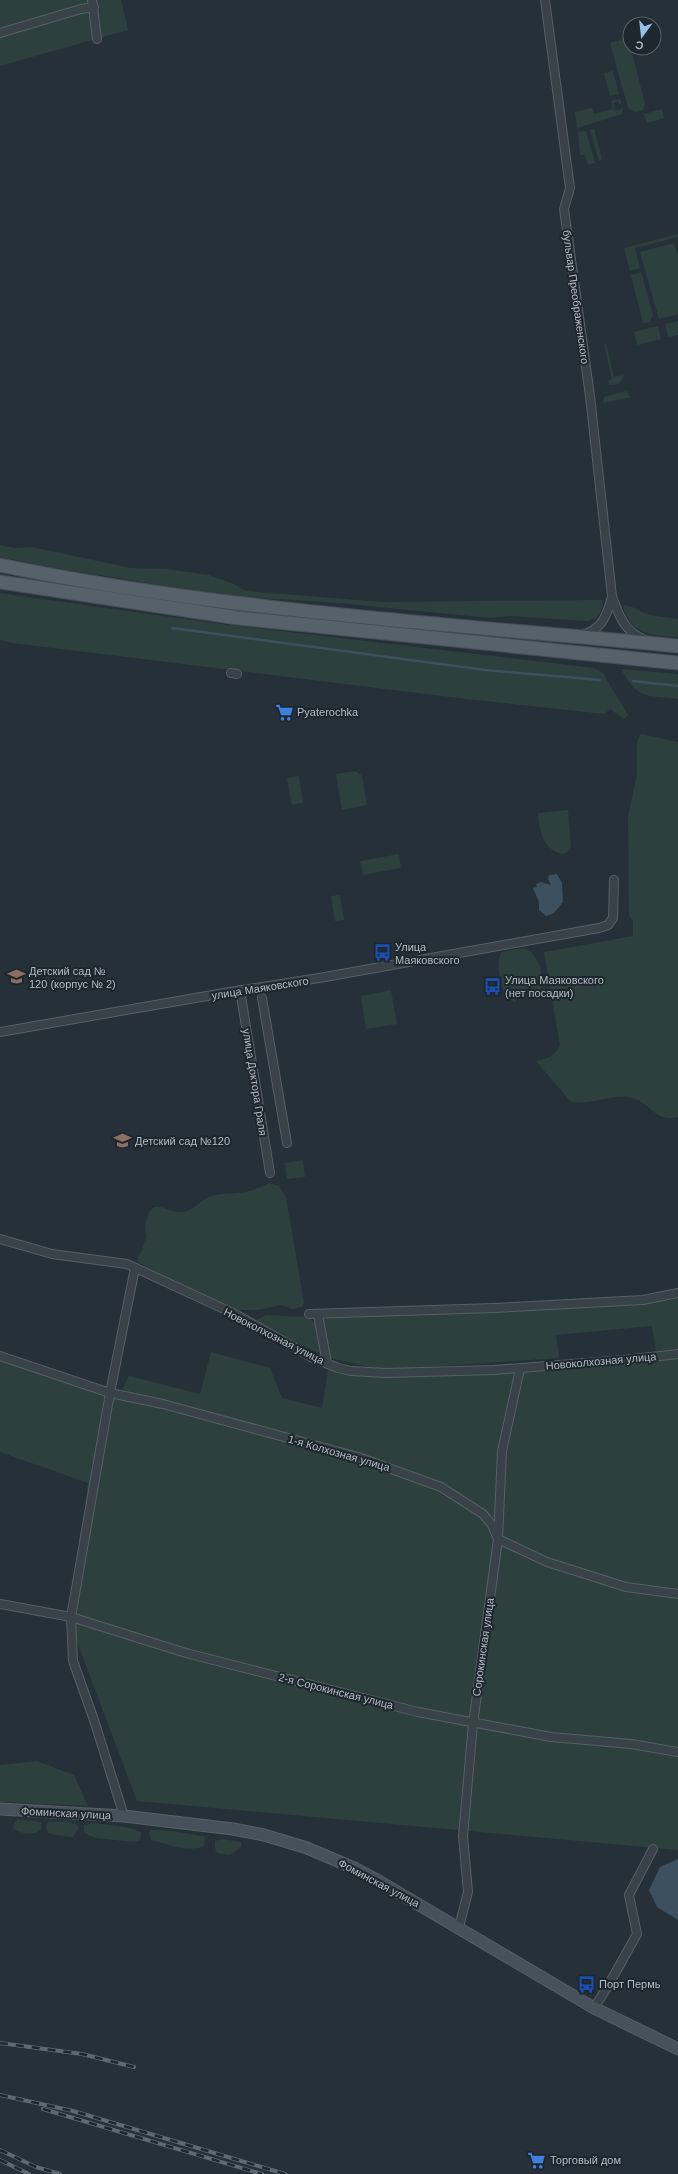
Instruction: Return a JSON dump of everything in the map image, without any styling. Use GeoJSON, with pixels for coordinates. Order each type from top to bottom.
{"type":"FeatureCollection","features":[{"type":"Feature","properties":{"kind":"main road"},"geometry":{"type":"LineString","coordinates":[[0,565],[128,589],[324,612],[566,637],[678,646]]}},
{"type":"Feature","properties":{"kind":"main road"},"geometry":{"type":"LineString","coordinates":[[0,582],[238,618],[678,663]]}},
{"type":"Feature","properties":{"kind":"street","name":"бульвар Преображенского"},"geometry":{"type":"LineString","coordinates":[[545,0],[570,188],[564,209],[590,396],[612,596]]}},
{"type":"Feature","properties":{"kind":"street"},"geometry":{"type":"LineString","coordinates":[[0,33],[81,9],[93,4],[97,39]]}},
{"type":"Feature","properties":{"kind":"street"},"geometry":{"type":"LineString","coordinates":[[566,637],[584,634],[599,626],[607,614],[612,596]]}},
{"type":"Feature","properties":{"kind":"street"},"geometry":{"type":"LineString","coordinates":[[612,596],[620,618],[626,628],[640,638],[663,644]]}},
{"type":"Feature","properties":{"kind":"street","name":"улица Маяковского"},"geometry":{"type":"LineString","coordinates":[[0,1032],[240,990],[332,976],[608,925],[614,915],[614,880]]}},
{"type":"Feature","properties":{"kind":"street","name":"улица Доктора Граля"},"geometry":{"type":"LineString","coordinates":[[240,990],[270,1173]]}},
{"type":"Feature","properties":{"kind":"street","name":"улица Доктора Граля"},"geometry":{"type":"LineString","coordinates":[[262,998],[287,1143]]}},
{"type":"Feature","properties":{"kind":"street","name":"Новоколхозная улица"},"geometry":{"type":"LineString","coordinates":[[0,1239],[52,1254],[127,1264],[237,1315],[294,1348],[327,1363],[351,1371],[373,1373],[520,1369],[678,1354]]}},
{"type":"Feature","properties":{"kind":"street"},"geometry":{"type":"LineString","coordinates":[[124,1816],[94,1720],[73,1661],[71,1617],[110,1393],[135,1268]]}},
{"type":"Feature","properties":{"kind":"street"},"geometry":{"type":"LineString","coordinates":[[327,1363],[314,1314],[494,1308],[643,1300],[678,1293]]}},
{"type":"Feature","properties":{"kind":"street","name":"1-я Колхозная улица"},"geometry":{"type":"LineString","coordinates":[[0,1356],[110,1393],[163,1404],[358,1457],[441,1487],[483,1514],[492,1525],[498,1539]]}},
{"type":"Feature","properties":{"kind":"street","name":"Сорокинская улица"},"geometry":{"type":"LineString","coordinates":[[459,1927],[468,1892],[463,1836],[472,1724],[498,1539],[502,1451],[520,1369]]}},
{"type":"Feature","properties":{"kind":"street"},"geometry":{"type":"LineString","coordinates":[[498,1539],[547,1562],[626,1587],[678,1594]]}},
{"type":"Feature","properties":{"kind":"street","name":"2-я Сорокинская улица"},"geometry":{"type":"LineString","coordinates":[[0,1604],[71,1617],[186,1653],[410,1710],[472,1724],[551,1737],[631,1744],[678,1752]]}},
{"type":"Feature","properties":{"kind":"street","name":"Фоминская улица"},"geometry":{"type":"LineString","coordinates":[[0,1809],[124,1816],[227,1828],[284,1841],[354,1868],[459,1927],[594,2008],[678,2049]]}},
{"type":"Feature","properties":{"kind":"street"},"geometry":{"type":"LineString","coordinates":[[594,2008],[608,1986],[636,1934],[629,1895],[653,1849]]}},
{"type":"Feature","properties":{"kind":"green space"},"geometry":{"type":"Polygon","coordinates":[[[0,0],[121,0],[128,30],[0,66],[0,0]]]}},
{"type":"Feature","properties":{"kind":"green space"},"geometry":{"type":"Polygon","coordinates":[[[622,40],[622,56],[633,56],[645,104],[643,110],[635,112],[628,108],[610,43],[622,40]]]}},
{"type":"Feature","properties":{"kind":"green space"},"geometry":{"type":"Polygon","coordinates":[[[613,71],[619,94],[610,96],[604,73],[613,71]]]}},
{"type":"Feature","properties":{"kind":"green space"},"geometry":{"type":"Polygon","coordinates":[[[620,99],[622,103],[619,104],[618,101],[613,103],[615,111],[621,109],[623,106],[622,114],[577,128],[575,112],[592,108],[594,114],[613,109],[611,101],[620,99]]]}},
{"type":"Feature","properties":{"kind":"green space"},"geometry":{"type":"Polygon","coordinates":[[[662,109],[664,118],[647,123],[644,114],[662,109]]]}},
{"type":"Feature","properties":{"kind":"green space"},"geometry":{"type":"Polygon","coordinates":[[[594,129],[602,159],[599,161],[590,130],[594,129]]]}},
{"type":"Feature","properties":{"kind":"green space"},"geometry":{"type":"Polygon","coordinates":[[[586,131],[595,163],[588,165],[585,155],[580,155],[578,132],[586,131]]]}},
{"type":"Feature","properties":{"kind":"green space"},"geometry":{"type":"Polygon","coordinates":[[[678,234],[678,237],[635,248],[640,268],[630,271],[624,248],[678,234]]]}},
{"type":"Feature","properties":{"kind":"green space"},"geometry":{"type":"Polygon","coordinates":[[[674,243],[678,256],[678,314],[659,319],[640,252],[674,243]]]}},
{"type":"Feature","properties":{"kind":"green space"},"geometry":{"type":"Polygon","coordinates":[[[641,272],[653,315],[650,322],[643,323],[631,275],[641,272]]]}},
{"type":"Feature","properties":{"kind":"green space"},"geometry":{"type":"Polygon","coordinates":[[[678,321],[678,335],[668,337],[665,324],[678,321]]]}},
{"type":"Feature","properties":{"kind":"green space"},"geometry":{"type":"Polygon","coordinates":[[[658,326],[661,339],[637,345],[634,332],[658,326]]]}},
{"type":"Feature","properties":{"kind":"green space"},"geometry":{"type":"Polygon","coordinates":[[[606,343],[614,377],[623,375],[623,378],[619,384],[609,385],[608,381],[612,379],[604,345],[606,343]]]}},
{"type":"Feature","properties":{"kind":"green space"},"geometry":{"type":"Polygon","coordinates":[[[626,391],[631,397],[603,403],[604,397],[626,391]]]}},
{"type":"Feature","properties":{"kind":"green space"},"geometry":{"type":"Polygon","coordinates":[[[0,545],[14,548],[32,547],[131,568],[167,569],[209,575],[234,584],[246,591],[382,602],[602,600],[602,604],[600,614],[588,621],[511,616],[490,618],[339,603],[229,596],[55,568],[0,557],[0,545]]]}},
{"type":"Feature","properties":{"kind":"green space"},"geometry":{"type":"Polygon","coordinates":[[[0,593],[213,623],[594,668],[603,673],[628,715],[624,719],[610,709],[604,714],[458,698],[12,643],[0,640],[0,593]]]}},
{"type":"Feature","properties":{"kind":"green space"},"geometry":{"type":"Polygon","coordinates":[[[623,605],[632,607],[649,615],[678,619],[678,637],[651,634],[636,628],[626,615],[623,605]]]}},
{"type":"Feature","properties":{"kind":"green space"},"geometry":{"type":"Polygon","coordinates":[[[621,669],[678,674],[678,699],[650,696],[638,691],[627,679],[621,669]]]}},
{"type":"Feature","properties":{"kind":"green space"},"geometry":{"type":"Polygon","coordinates":[[[641,734],[678,742],[678,1117],[670,1118],[658,1115],[643,1103],[629,1097],[614,1097],[591,1102],[570,1101],[536,1061],[544,1059],[556,1052],[560,1045],[544,952],[633,936],[633,921],[629,915],[628,817],[637,774],[637,742],[641,734]]]}},
{"type":"Feature","properties":{"kind":"green space"},"geometry":{"type":"Polygon","coordinates":[[[355,771],[362,776],[367,805],[342,810],[336,774],[355,771]]]}},
{"type":"Feature","properties":{"kind":"green space"},"geometry":{"type":"Polygon","coordinates":[[[299,776],[303,803],[292,805],[287,778],[299,776]]]}},
{"type":"Feature","properties":{"kind":"green space"},"geometry":{"type":"Polygon","coordinates":[[[568,810],[571,846],[566,853],[562,854],[550,848],[543,838],[539,825],[538,813],[568,810]]]}},
{"type":"Feature","properties":{"kind":"green space"},"geometry":{"type":"Polygon","coordinates":[[[399,854],[401,868],[363,875],[360,861],[399,854]]]}},
{"type":"Feature","properties":{"kind":"green space"},"geometry":{"type":"Polygon","coordinates":[[[340,895],[344,920],[335,921],[331,896],[340,895]]]}},
{"type":"Feature","properties":{"kind":"green space"},"geometry":{"type":"Polygon","coordinates":[[[523,948],[534,956],[538,963],[541,970],[542,987],[535,999],[532,988],[514,991],[516,1002],[509,999],[504,991],[500,980],[499,961],[502,952],[523,948]]]}},
{"type":"Feature","properties":{"kind":"green space"},"geometry":{"type":"Polygon","coordinates":[[[391,990],[397,1024],[366,1029],[361,996],[391,990]]]}},
{"type":"Feature","properties":{"kind":"green space"},"geometry":{"type":"Polygon","coordinates":[[[303,1160],[305,1177],[287,1179],[285,1163],[303,1160]]]}},
{"type":"Feature","properties":{"kind":"green space"},"geometry":{"type":"Polygon","coordinates":[[[269,1183],[279,1186],[286,1198],[304,1302],[302,1307],[292,1309],[281,1305],[258,1310],[234,1310],[156,1277],[153,1270],[138,1262],[137,1258],[141,1252],[146,1237],[145,1225],[149,1212],[154,1207],[161,1207],[178,1212],[185,1211],[193,1208],[211,1196],[247,1192],[269,1183]]]}},
{"type":"Feature","properties":{"kind":"green space"},"geometry":{"type":"Polygon","coordinates":[[[678,1296],[678,1349],[656,1351],[652,1326],[556,1335],[559,1358],[382,1370],[330,1358],[322,1319],[631,1302],[678,1296]]]}},
{"type":"Feature","properties":{"kind":"green space"},"geometry":{"type":"Polygon","coordinates":[[[266,1315],[305,1317],[311,1319],[316,1326],[320,1352],[318,1353],[258,1324],[257,1320],[266,1315]]]}},
{"type":"Feature","properties":{"kind":"green space"},"geometry":{"type":"Polygon","coordinates":[[[211,1352],[270,1368],[282,1398],[322,1408],[328,1370],[365,1376],[512,1373],[678,1358],[678,1850],[137,1801],[71,1626],[88,1483],[0,1452],[0,1361],[120,1393],[129,1376],[200,1394],[211,1352]]]}},
{"type":"Feature","properties":{"kind":"green space"},"geometry":{"type":"Polygon","coordinates":[[[37,1761],[74,1775],[88,1806],[0,1802],[0,1765],[37,1761]]]}},
{"type":"Feature","properties":{"kind":"green space"},"geometry":{"type":"Polygon","coordinates":[[[18,1819],[41,1822],[41,1829],[32,1834],[13,1829],[14,1823],[18,1819]]]}},
{"type":"Feature","properties":{"kind":"green space"},"geometry":{"type":"Polygon","coordinates":[[[65,1821],[76,1824],[79,1828],[73,1837],[48,1833],[46,1826],[48,1822],[65,1821]]]}},
{"type":"Feature","properties":{"kind":"green space"},"geometry":{"type":"Polygon","coordinates":[[[93,1823],[126,1827],[141,1832],[140,1840],[134,1842],[95,1838],[84,1833],[84,1825],[93,1823]]]}},
{"type":"Feature","properties":{"kind":"green space"},"geometry":{"type":"Polygon","coordinates":[[[151,1830],[165,1830],[203,1836],[205,1838],[204,1846],[191,1849],[171,1846],[151,1840],[149,1833],[151,1830]]]}},
{"type":"Feature","properties":{"kind":"green space"},"geometry":{"type":"Polygon","coordinates":[[[222,1839],[241,1842],[241,1847],[230,1855],[217,1853],[215,1841],[222,1839]]]}},
{"type":"Feature","properties":{"kind":"water"},"geometry":{"type":"Polygon","coordinates":[[[557,874],[562,883],[563,902],[554,913],[546,916],[539,910],[539,902],[533,888],[537,887],[536,884],[541,882],[551,885],[548,879],[549,875],[557,874]]]}},
{"type":"Feature","properties":{"kind":"water"},"geometry":{"type":"Polygon","coordinates":[[[678,1859],[678,1920],[657,1907],[649,1890],[660,1867],[678,1859]]]}},
{"type":"Feature","properties":{"kind":"waterway"},"geometry":{"type":"LineString","coordinates":[[172,628],[485,670],[600,680]]}},
{"type":"Feature","properties":{"kind":"waterway"},"geometry":{"type":"LineString","coordinates":[[633,681],[678,686]]}},
{"type":"Feature","properties":{"kind":"railway"},"geometry":{"type":"LineString","coordinates":[[0,2043],[82,2054],[134,2067]]}},
{"type":"Feature","properties":{"kind":"railway"},"geometry":{"type":"LineString","coordinates":[[0,2095],[73,2111],[285,2174]]}},
{"type":"Feature","properties":{"kind":"railway"},"geometry":{"type":"LineString","coordinates":[[43,2109],[262,2174]]}},
{"type":"Feature","properties":{"kind":"railway"},"geometry":{"type":"LineString","coordinates":[[0,2150],[36,2167],[60,2174]]}},
{"type":"Feature","properties":{"kind":"railway"},"geometry":{"type":"LineString","coordinates":[[0,2160],[29,2174]]}},
{"type":"Feature","properties":{"kind":"place","name":"Pyaterochka"},"geometry":{"type":"Point","coordinates":[284,712]}},
{"type":"Feature","properties":{"kind":"place","name":"Улица Маяковского"},"geometry":{"type":"Point","coordinates":[382,953]}},
{"type":"Feature","properties":{"kind":"place","name":"Детский сад № 120 (корпус № 2)"},"geometry":{"type":"Point","coordinates":[16,977]}},
{"type":"Feature","properties":{"kind":"place","name":"Улица Маяковского (нет посадки)"},"geometry":{"type":"Point","coordinates":[492,986]}},
{"type":"Feature","properties":{"kind":"place","name":"Детский сад №120"},"geometry":{"type":"Point","coordinates":[122,1141]}},
{"type":"Feature","properties":{"kind":"place","name":"Порт Пермь"},"geometry":{"type":"Point","coordinates":[586,1984]}},
{"type":"Feature","properties":{"kind":"place","name":"Торговый дом"},"geometry":{"type":"Point","coordinates":[537,2160]}}]}
